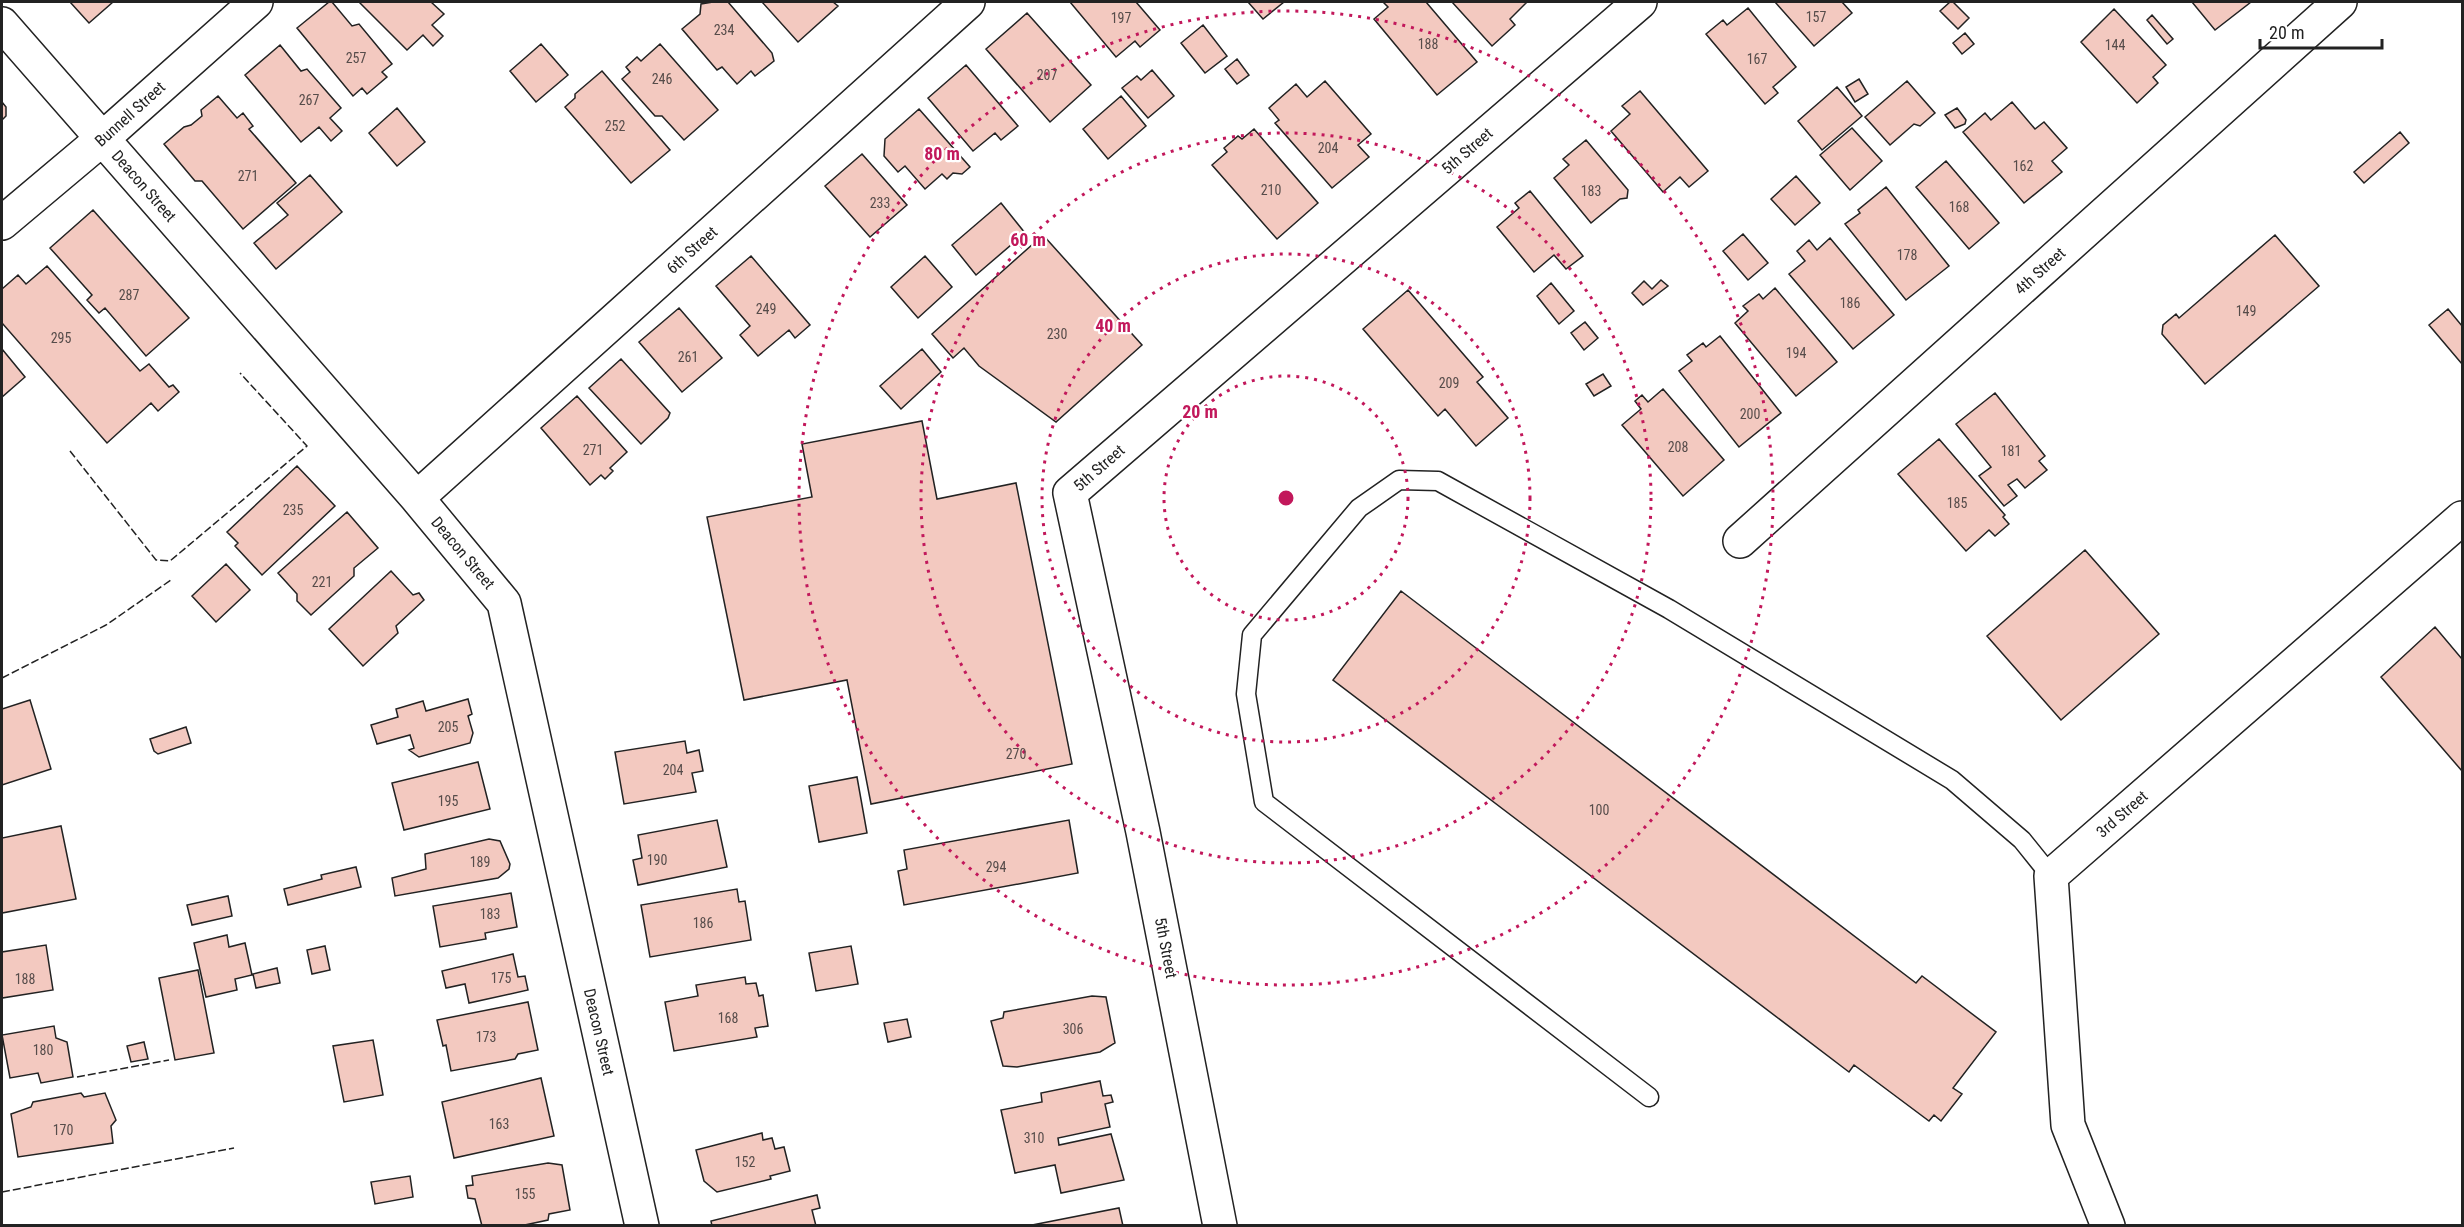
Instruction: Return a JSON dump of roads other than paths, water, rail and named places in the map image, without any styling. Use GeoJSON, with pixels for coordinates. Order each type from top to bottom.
{"type":"FeatureCollection","features":[{"type":"Feature","properties":{"kind":"street","name":"Bunnell Street"},"geometry":{"type":"LineString","coordinates":[[2,223],[102,139],[256,2]]}},
{"type":"Feature","properties":{"kind":"street","name":"6th Street"},"geometry":{"type":"LineString","coordinates":[[417,498],[968,2]]}},
{"type":"Feature","properties":{"kind":"street","name":"5th Street"},"geometry":{"type":"LineString","coordinates":[[1221,1226],[1143,832],[1070,493],[1640,2]]}},
{"type":"Feature","properties":{"kind":"street","name":"4th Street"},"geometry":{"type":"LineString","coordinates":[[1740,541],[2340,2]]}},
{"type":"Feature","properties":{"kind":"street","name":"Deacon Street"},"geometry":{"type":"LineString","coordinates":[[2,24],[417,498],[504,603],[642,1226]]}},
{"type":"Feature","properties":{"kind":"street","name":"3rd Street"},"geometry":{"type":"LineString","coordinates":[[2052,876],[2463,518]]}},
{"type":"Feature","properties":{"kind":"street"},"geometry":{"type":"LineString","coordinates":[[2052,876],[2068,1125],[2108,1226]]}},
{"type":"Feature","properties":{"kind":"lane"},"geometry":{"type":"LineString","coordinates":[[1648,1097],[1264,802],[1246,694],[1252,634],[1359,508],[1399,480],[1438,481],[1669,609],[1942,774],[2022,840],[2052,876]]}}]}
